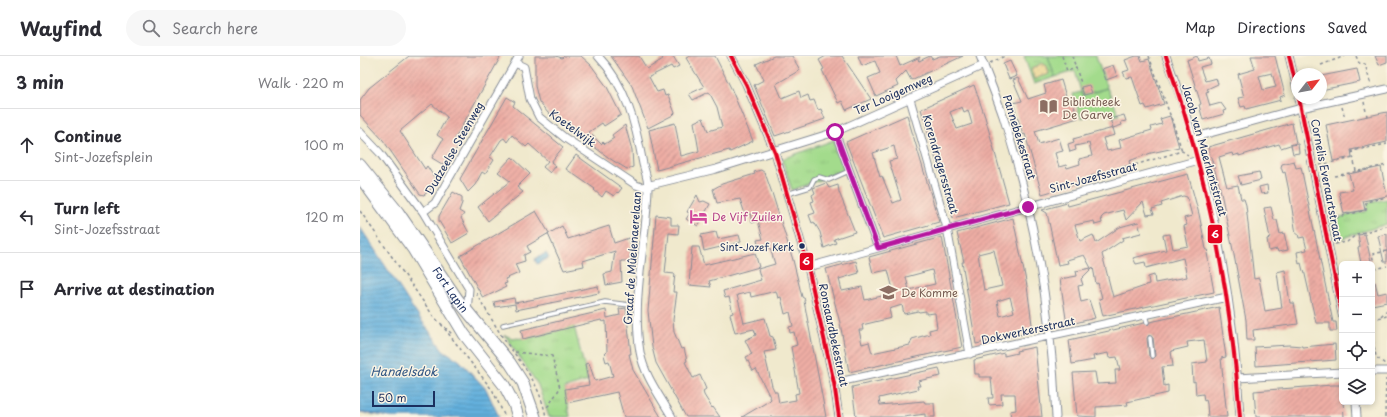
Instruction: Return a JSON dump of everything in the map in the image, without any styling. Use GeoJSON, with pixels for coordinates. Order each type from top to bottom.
{"type":"FeatureCollection","features":[{"type":"Feature","properties":{"kind":"main road","name":"Fort Lapin"},"geometry":{"type":"LineString","coordinates":[[360,165],[398,212],[442,278],[467,312],[510,363],[523,383],[535,417]]}},
{"type":"Feature","properties":{"kind":"main road","name":"Fort Lapin"},"geometry":{"type":"LineString","coordinates":[[360,177],[413,249],[464,334],[504,385],[518,417]]}},
{"type":"Feature","properties":{"kind":"street","name":"Graaf de Mûelenaerelaan"},"geometry":{"type":"LineString","coordinates":[[598,56],[621,87],[638,135],[648,186],[638,306],[640,351],[644,365],[672,417]]}},
{"type":"Feature","properties":{"kind":"street","name":"Ronsaardbekestraat"},"geometry":{"type":"LineString","coordinates":[[730,56],[746,84],[774,152],[787,194],[808,268],[834,383],[839,417]]}},
{"type":"Feature","properties":{"kind":"street","name":"Pannebekestraat"},"geometry":{"type":"LineString","coordinates":[[980,56],[1003,115],[1028,207],[1040,267],[1050,336],[1056,417]]}},
{"type":"Feature","properties":{"kind":"street","name":"Jacob van Maerlantstraat"},"geometry":{"type":"LineString","coordinates":[[1166,56],[1192,138],[1215,226],[1227,296],[1240,417]]}},
{"type":"Feature","properties":{"kind":"street"},"geometry":{"type":"LineString","coordinates":[[1289,56],[1292,68]]}},
{"type":"Feature","properties":{"kind":"street","name":"Koetelwijk"},"geometry":{"type":"LineString","coordinates":[[517,59],[524,68],[530,100],[539,117],[565,138],[636,185],[648,186]]}},
{"type":"Feature","properties":{"kind":"street","name":"Dudzeelse Steenweg"},"geometry":{"type":"LineString","coordinates":[[423,212],[435,203],[517,59]]}},
{"type":"Feature","properties":{"kind":"street","name":"Ter Looigemweg"},"geometry":{"type":"LineString","coordinates":[[648,186],[716,169],[835,132],[984,65]]}},
{"type":"Feature","properties":{"kind":"street"},"geometry":{"type":"LineString","coordinates":[[1192,138],[1301,108],[1387,89]]}},
{"type":"Feature","properties":{"kind":"street","name":"Korendragersstraat"},"geometry":{"type":"LineString","coordinates":[[910,98],[947,228],[970,354]]}},
{"type":"Feature","properties":{"kind":"street","name":"Cornelis Everaartstraat"},"geometry":{"type":"LineString","coordinates":[[1300,104],[1339,299]]}},
{"type":"Feature","properties":{"kind":"street"},"geometry":{"type":"LineString","coordinates":[[360,132],[380,153],[423,212],[469,289],[467,312]]}},
{"type":"Feature","properties":{"kind":"street"},"geometry":{"type":"LineString","coordinates":[[835,132],[878,248]]}},
{"type":"Feature","properties":{"kind":"street","name":"Sint-Jozefsstraat"},"geometry":{"type":"LineString","coordinates":[[808,268],[947,228],[1198,160]]}},
{"type":"Feature","properties":{"kind":"street","name":"Dokwerkersstraat"},"geometry":{"type":"LineString","coordinates":[[834,383],[1050,336],[1146,319],[1227,296]]}},
{"type":"Feature","properties":{"kind":"street"},"geometry":{"type":"LineString","coordinates":[[1375,371],[1387,371]]}},
{"type":"Feature","properties":{"kind":"street"},"geometry":{"type":"LineString","coordinates":[[1237,378],[1339,372]]}},
{"type":"Feature","properties":{"kind":"street"},"geometry":{"type":"LineString","coordinates":[[1356,405],[1356,417]]}},
{"type":"Feature","properties":{"kind":"lane"},"geometry":{"type":"LineString","coordinates":[[787,194],[810,187],[814,179],[819,177],[829,180],[849,171]]}},
{"type":"Feature","properties":{"kind":"lane"},"geometry":{"type":"LineString","coordinates":[[503,325],[605,302],[638,306]]}},
{"type":"Feature","properties":{"kind":"lane"},"geometry":{"type":"LineString","coordinates":[[1150,338],[1152,356]]}},
{"type":"Feature","properties":{"kind":"path"},"geometry":{"type":"LineString","coordinates":[[984,65],[1005,56]]}},
{"type":"Feature","properties":{"kind":"path"},"geometry":{"type":"LineString","coordinates":[[1062,56],[1067,71],[1076,68]]}},
{"type":"Feature","properties":{"kind":"path"},"geometry":{"type":"LineString","coordinates":[[1072,56],[1081,83]]}},
{"type":"Feature","properties":{"kind":"path"},"geometry":{"type":"LineString","coordinates":[[1149,56],[1165,104],[1172,115],[1182,151],[1198,160]]}},
{"type":"Feature","properties":{"kind":"path"},"geometry":{"type":"LineString","coordinates":[[1321,65],[1345,56]]}},
{"type":"Feature","properties":{"kind":"path"},"geometry":{"type":"LineString","coordinates":[[1356,56],[1359,63],[1365,64],[1373,92]]}},
{"type":"Feature","properties":{"kind":"path"},"geometry":{"type":"LineString","coordinates":[[1362,95],[1367,116]]}},
{"type":"Feature","properties":{"kind":"path"},"geometry":{"type":"LineString","coordinates":[[1340,100],[1345,118]]}},
{"type":"Feature","properties":{"kind":"path"},"geometry":{"type":"LineString","coordinates":[[1356,171],[1352,151],[1387,144]]}},
{"type":"Feature","properties":{"kind":"path"},"geometry":{"type":"LineString","coordinates":[[1092,182],[1094,177],[1182,151]]}},
{"type":"Feature","properties":{"kind":"path"},"geometry":{"type":"LineString","coordinates":[[1312,166],[1353,158]]}},
{"type":"Feature","properties":{"kind":"path"},"geometry":{"type":"LineString","coordinates":[[1335,176],[1387,165]]}},
{"type":"Feature","properties":{"kind":"path"},"geometry":{"type":"LineString","coordinates":[[1323,220],[1366,210],[1366,202],[1387,197]]}},
{"type":"Feature","properties":{"kind":"path"},"geometry":{"type":"LineString","coordinates":[[360,211],[440,323],[493,391],[506,417]]}},
{"type":"Feature","properties":{"kind":"path"},"geometry":{"type":"LineString","coordinates":[[1328,245],[1347,242],[1357,234],[1387,226]]}},
{"type":"Feature","properties":{"kind":"path"},"geometry":{"type":"LineString","coordinates":[[1374,261],[1372,254],[1387,251]]}},
{"type":"Feature","properties":{"kind":"path"},"geometry":{"type":"LineString","coordinates":[[1375,269],[1387,266]]}},
{"type":"Feature","properties":{"kind":"path"},"geometry":{"type":"LineString","coordinates":[[475,290],[502,336],[515,352],[534,382],[545,409],[546,417]]}},
{"type":"Feature","properties":{"kind":"path"},"geometry":{"type":"LineString","coordinates":[[1380,316],[1387,310]]}},
{"type":"Feature","properties":{"kind":"path"},"geometry":{"type":"LineString","coordinates":[[1375,317],[1387,316]]}},
{"type":"Feature","properties":{"kind":"path"},"geometry":{"type":"LineString","coordinates":[[440,323],[454,336],[476,363]]}},
{"type":"Feature","properties":{"kind":"path"},"geometry":{"type":"LineString","coordinates":[[515,352],[552,356],[560,388],[549,406],[545,409]]}},
{"type":"Feature","properties":{"kind":"path"},"geometry":{"type":"LineString","coordinates":[[488,378],[501,400]]}},
{"type":"Feature","properties":{"kind":"path"},"geometry":{"type":"LineString","coordinates":[[504,405],[506,417]]}},
{"type":"Feature","properties":{"kind":"green space"},"geometry":{"type":"Polygon","coordinates":[[[1024,56],[1048,56],[1055,77],[1034,84],[1024,56]]]}},
{"type":"Feature","properties":{"kind":"green space"},"geometry":{"type":"Polygon","coordinates":[[[1048,56],[1096,56],[1107,88],[1082,95],[1075,71],[1055,77],[1048,56]]]}},
{"type":"Feature","properties":{"kind":"green space"},"geometry":{"type":"Polygon","coordinates":[[[1107,88],[1119,115],[1112,117],[1109,110],[1081,118],[1073,94],[1081,92],[1083,95],[1107,88]]]}},
{"type":"Feature","properties":{"kind":"green space"},"geometry":{"type":"Polygon","coordinates":[[[834,140],[846,170],[792,190],[782,159],[834,140]]]}},
{"type":"Feature","properties":{"kind":"green space"},"geometry":{"type":"Polygon","coordinates":[[[1387,199],[1387,224],[1336,240],[1332,219],[1367,211],[1368,203],[1387,199]]]}},
{"type":"Feature","properties":{"kind":"green space"},"geometry":{"type":"Polygon","coordinates":[[[574,326],[588,381],[565,388],[570,417],[549,417],[538,385],[505,335],[512,338],[529,338],[574,326]]]}},
{"type":"Feature","properties":{"kind":"sand"},"geometry":{"type":"Polygon","coordinates":[[[1042,63],[1047,66],[1049,74],[1034,79],[1031,69],[1042,63]]]}},
{"type":"Feature","properties":{"kind":"water","name":"Handelsdok"},"geometry":{"type":"Polygon","coordinates":[[[360,227],[414,310],[443,350],[460,361],[486,389],[499,417],[391,417],[360,412],[360,227]]]}},
{"type":"Feature","properties":{"kind":"water"},"geometry":{"type":"Polygon","coordinates":[[[546,253],[549,258],[537,264],[535,259],[546,253]]]}},
{"type":"Feature","properties":{"kind":"building"},"geometry":{"type":"Polygon","coordinates":[[[409,56],[501,56],[453,143],[458,146],[447,167],[432,158],[443,139],[437,135],[447,117],[432,104],[400,131],[425,169],[427,166],[438,183],[424,195],[420,194],[383,140],[360,115],[360,100],[369,88],[409,56]]]}},
{"type":"Feature","properties":{"kind":"building"},"geometry":{"type":"Polygon","coordinates":[[[535,56],[556,56],[562,58],[564,56],[581,56],[591,65],[607,87],[621,115],[604,126],[602,123],[589,132],[601,144],[603,142],[605,144],[614,138],[612,135],[625,125],[632,150],[633,167],[627,169],[612,160],[548,113],[539,102],[535,86],[535,56]]]}},
{"type":"Feature","properties":{"kind":"building"},"geometry":{"type":"Polygon","coordinates":[[[611,56],[639,56],[647,69],[663,59],[661,56],[673,56],[679,66],[673,69],[671,66],[649,77],[657,92],[663,90],[665,96],[668,95],[675,113],[648,128],[632,86],[611,56]]]}},
{"type":"Feature","properties":{"kind":"building"},"geometry":{"type":"Polygon","coordinates":[[[690,56],[715,56],[731,88],[753,141],[730,152],[729,150],[657,170],[649,130],[675,123],[681,156],[699,151],[694,122],[703,118],[708,131],[722,127],[717,107],[709,92],[693,100],[689,94],[704,87],[686,58],[690,56]]]}},
{"type":"Feature","properties":{"kind":"building"},"geometry":{"type":"Polygon","coordinates":[[[774,56],[792,56],[800,70],[776,84],[782,98],[799,91],[801,98],[808,95],[810,101],[814,100],[818,110],[821,109],[825,119],[775,136],[754,85],[764,80],[756,64],[774,56]]]}},
{"type":"Feature","properties":{"kind":"building"},"geometry":{"type":"Polygon","coordinates":[[[826,56],[842,56],[871,99],[846,110],[842,101],[838,103],[822,70],[824,69],[819,60],[826,56]]]}},
{"type":"Feature","properties":{"kind":"building"},"geometry":{"type":"Polygon","coordinates":[[[858,56],[896,56],[900,66],[920,57],[918,60],[919,61],[930,56],[932,59],[940,56],[963,56],[911,80],[906,71],[896,81],[898,86],[876,96],[868,78],[880,73],[875,61],[862,66],[858,56]]]}},
{"type":"Feature","properties":{"kind":"building"},"geometry":{"type":"Polygon","coordinates":[[[1140,56],[1142,61],[1149,59],[1164,104],[1147,109],[1145,105],[1142,106],[1132,77],[1126,78],[1123,72],[1129,70],[1125,60],[1140,56]]]}},
{"type":"Feature","properties":{"kind":"building"},"geometry":{"type":"Polygon","coordinates":[[[1197,56],[1198,61],[1209,58],[1211,64],[1200,67],[1205,81],[1216,78],[1218,84],[1207,89],[1209,92],[1206,93],[1210,106],[1221,103],[1226,110],[1223,111],[1224,114],[1203,120],[1199,105],[1201,104],[1187,60],[1197,56]]]}},
{"type":"Feature","properties":{"kind":"building"},"geometry":{"type":"Polygon","coordinates":[[[1251,56],[1275,56],[1285,95],[1280,97],[1281,100],[1246,109],[1245,106],[1241,107],[1238,98],[1244,97],[1238,74],[1255,69],[1251,56]],[[1272,73],[1259,76],[1263,90],[1276,87],[1272,73]]]}},
{"type":"Feature","properties":{"kind":"building"},"geometry":{"type":"Polygon","coordinates":[[[1375,56],[1387,56],[1387,62],[1379,65],[1375,56]]]}},
{"type":"Feature","properties":{"kind":"building"},"geometry":{"type":"Polygon","coordinates":[[[1010,61],[1017,76],[1009,79],[1003,64],[1010,61]]]}},
{"type":"Feature","properties":{"kind":"building"},"geometry":{"type":"Polygon","coordinates":[[[1113,65],[1117,76],[1106,80],[1102,69],[1113,65]]]}},
{"type":"Feature","properties":{"kind":"building"},"geometry":{"type":"Polygon","coordinates":[[[1357,69],[1360,82],[1327,89],[1327,75],[1357,69]]]}},
{"type":"Feature","properties":{"kind":"building"},"geometry":{"type":"Polygon","coordinates":[[[1018,78],[1028,99],[1046,93],[1044,85],[1061,80],[1067,100],[1072,99],[1078,118],[1035,131],[1039,144],[1059,138],[1063,151],[1055,153],[1059,167],[1066,165],[1067,168],[1080,164],[1079,159],[1092,156],[1089,143],[1075,146],[1076,150],[1070,152],[1068,144],[1074,142],[1073,139],[1113,128],[1115,135],[1103,138],[1107,151],[1121,148],[1119,140],[1152,130],[1151,127],[1162,124],[1160,119],[1170,116],[1179,147],[1151,153],[1129,161],[1130,165],[1091,176],[1092,180],[1042,194],[1025,134],[1023,135],[1013,103],[1022,101],[1013,80],[1018,78]]]}},
{"type":"Feature","properties":{"kind":"building"},"geometry":{"type":"Polygon","coordinates":[[[974,85],[985,117],[1009,203],[953,218],[921,109],[974,85]],[[962,107],[950,112],[957,129],[972,124],[968,110],[964,112],[962,107]]]}},
{"type":"Feature","properties":{"kind":"building"},"geometry":{"type":"Polygon","coordinates":[[[1089,85],[1092,93],[1084,95],[1081,87],[1089,85]]]}},
{"type":"Feature","properties":{"kind":"building"},"geometry":{"type":"Polygon","coordinates":[[[507,97],[515,102],[513,106],[563,147],[551,162],[556,166],[550,173],[543,167],[548,161],[529,144],[526,147],[512,135],[507,142],[504,138],[501,140],[490,157],[494,160],[485,174],[482,172],[475,185],[468,192],[460,179],[507,97]]]}},
{"type":"Feature","properties":{"kind":"building"},"geometry":{"type":"Polygon","coordinates":[[[1387,112],[1387,142],[1351,150],[1352,157],[1333,161],[1326,125],[1387,112]]]}},
{"type":"Feature","properties":{"kind":"building"},"geometry":{"type":"Polygon","coordinates":[[[907,115],[939,222],[883,238],[846,142],[907,115]],[[894,146],[873,153],[880,177],[882,176],[893,203],[901,200],[889,161],[897,159],[894,146]]]}},
{"type":"Feature","properties":{"kind":"building"},"geometry":{"type":"Polygon","coordinates":[[[1124,115],[1126,121],[1121,122],[1122,125],[1113,128],[1110,119],[1124,115]]]}},
{"type":"Feature","properties":{"kind":"building"},"geometry":{"type":"Polygon","coordinates":[[[1292,123],[1296,143],[1281,148],[1279,144],[1239,156],[1239,154],[1233,156],[1232,153],[1219,157],[1227,187],[1238,185],[1241,199],[1244,199],[1246,205],[1254,279],[1259,278],[1265,311],[1282,308],[1277,272],[1285,270],[1290,303],[1294,303],[1298,324],[1253,330],[1254,340],[1247,340],[1246,320],[1234,255],[1220,188],[1208,147],[1292,123]]]}},
{"type":"Feature","properties":{"kind":"building"},"geometry":{"type":"Polygon","coordinates":[[[1298,144],[1299,153],[1293,154],[1291,145],[1298,144]]]}},
{"type":"Feature","properties":{"kind":"building"},"geometry":{"type":"Polygon","coordinates":[[[576,155],[622,188],[618,193],[617,192],[614,196],[606,191],[602,197],[594,190],[595,189],[566,169],[576,155]]]}},
{"type":"Feature","properties":{"kind":"building"},"geometry":{"type":"Polygon","coordinates":[[[512,157],[530,174],[517,187],[523,192],[488,221],[478,207],[510,181],[498,172],[512,157]]]}},
{"type":"Feature","properties":{"kind":"building"},"geometry":{"type":"Polygon","coordinates":[[[1294,161],[1296,168],[1301,167],[1333,322],[1336,322],[1337,331],[1330,331],[1330,323],[1316,323],[1304,270],[1303,271],[1301,263],[1299,264],[1297,252],[1307,250],[1304,237],[1299,238],[1298,234],[1296,234],[1285,172],[1283,173],[1281,167],[1282,164],[1294,161]]]}},
{"type":"Feature","properties":{"kind":"building"},"geometry":{"type":"Polygon","coordinates":[[[1381,167],[1387,196],[1363,201],[1365,210],[1344,214],[1339,192],[1353,190],[1349,174],[1381,167]]]}},
{"type":"Feature","properties":{"kind":"building"},"geometry":{"type":"Polygon","coordinates":[[[761,170],[765,173],[793,260],[802,297],[805,299],[804,301],[826,417],[742,417],[771,399],[756,369],[753,371],[746,357],[752,354],[745,340],[756,335],[754,329],[735,333],[730,314],[733,313],[729,297],[725,298],[723,291],[761,280],[758,269],[775,264],[768,245],[759,248],[757,240],[763,239],[758,221],[752,223],[750,213],[745,214],[740,199],[717,203],[713,189],[722,184],[755,174],[754,172],[761,170]],[[776,291],[751,297],[750,292],[737,295],[744,323],[765,318],[770,336],[773,337],[776,350],[764,352],[772,386],[775,392],[777,392],[779,403],[796,400],[795,394],[799,393],[791,347],[797,345],[794,332],[790,333],[789,327],[793,326],[790,312],[785,314],[781,297],[778,298],[776,291]]]}},
{"type":"Feature","properties":{"kind":"building"},"geometry":{"type":"Polygon","coordinates":[[[1259,172],[1261,180],[1241,185],[1238,176],[1259,172]]]}},
{"type":"Feature","properties":{"kind":"building"},"geometry":{"type":"Polygon","coordinates":[[[1188,174],[1199,214],[1206,249],[1209,251],[1207,253],[1214,292],[1103,316],[1099,299],[1102,298],[1098,283],[1096,284],[1093,267],[1081,279],[1083,285],[1078,286],[1081,302],[1089,300],[1095,318],[1067,325],[1060,279],[1077,276],[1076,271],[1091,268],[1084,255],[1067,260],[1068,263],[1058,265],[1047,213],[1042,210],[1067,203],[1068,206],[1188,174]],[[1183,196],[1161,203],[1162,206],[1152,209],[1154,214],[1147,215],[1143,202],[1126,220],[1123,210],[1104,215],[1101,218],[1102,223],[1095,225],[1094,221],[1075,225],[1080,241],[1093,235],[1096,243],[1120,227],[1138,222],[1141,233],[1122,238],[1123,240],[1102,254],[1113,297],[1149,284],[1148,277],[1154,275],[1155,283],[1187,277],[1183,258],[1146,268],[1145,262],[1136,264],[1133,258],[1166,250],[1163,235],[1170,234],[1173,249],[1188,246],[1184,226],[1187,225],[1184,218],[1192,216],[1187,197],[1183,196]]]}},
{"type":"Feature","properties":{"kind":"building"},"geometry":{"type":"Polygon","coordinates":[[[826,183],[829,188],[838,185],[839,192],[855,232],[834,239],[836,243],[824,248],[820,232],[814,222],[812,223],[809,215],[815,213],[811,202],[814,201],[812,195],[815,193],[813,188],[826,183]]]}},
{"type":"Feature","properties":{"kind":"building"},"geometry":{"type":"Polygon","coordinates":[[[1267,185],[1268,193],[1261,194],[1259,187],[1267,185]]]}},
{"type":"Feature","properties":{"kind":"building"},"geometry":{"type":"Polygon","coordinates":[[[453,192],[462,197],[462,203],[459,211],[464,214],[461,218],[469,233],[452,243],[439,221],[439,216],[453,192]]]}},
{"type":"Feature","properties":{"kind":"building"},"geometry":{"type":"Polygon","coordinates":[[[697,195],[700,202],[704,201],[710,204],[698,226],[686,219],[690,213],[687,212],[697,195]]]}},
{"type":"Feature","properties":{"kind":"building"},"geometry":{"type":"Polygon","coordinates":[[[1271,207],[1274,220],[1277,220],[1280,234],[1284,233],[1288,250],[1278,252],[1277,249],[1269,251],[1267,239],[1270,238],[1264,208],[1271,207]]]}},
{"type":"Feature","properties":{"kind":"building"},"geometry":{"type":"Polygon","coordinates":[[[536,211],[549,233],[527,246],[530,252],[524,255],[525,261],[515,264],[519,273],[505,279],[507,283],[504,284],[506,287],[483,298],[460,256],[536,211]]]}},
{"type":"Feature","properties":{"kind":"building"},"geometry":{"type":"Polygon","coordinates":[[[656,215],[671,217],[671,225],[679,225],[678,234],[669,233],[665,273],[675,274],[673,292],[677,292],[673,320],[674,332],[681,349],[684,348],[687,361],[685,362],[693,378],[700,375],[706,389],[703,391],[704,395],[720,417],[686,417],[656,363],[652,347],[648,311],[656,215]]]}},
{"type":"Feature","properties":{"kind":"building"},"geometry":{"type":"Polygon","coordinates":[[[1013,218],[1027,286],[1033,332],[976,344],[962,262],[964,262],[957,233],[1013,218]],[[994,250],[978,254],[984,290],[1002,286],[994,250]],[[1010,297],[997,301],[1000,316],[1014,312],[1010,297]]]}},
{"type":"Feature","properties":{"kind":"building"},"geometry":{"type":"Polygon","coordinates":[[[562,226],[568,239],[609,226],[614,243],[629,238],[631,246],[630,261],[621,261],[622,282],[606,285],[604,274],[612,272],[615,251],[583,261],[584,266],[564,270],[548,234],[562,226]]]}},
{"type":"Feature","properties":{"kind":"building"},"geometry":{"type":"Polygon","coordinates":[[[716,232],[718,239],[739,235],[741,242],[704,251],[701,235],[716,232]]]}},
{"type":"Feature","properties":{"kind":"building"},"geometry":{"type":"Polygon","coordinates":[[[1365,234],[1371,261],[1361,261],[1358,248],[1360,247],[1358,235],[1365,234]]]}},
{"type":"Feature","properties":{"kind":"building"},"geometry":{"type":"Polygon","coordinates":[[[1387,234],[1387,262],[1384,262],[1378,236],[1387,234]]]}},
{"type":"Feature","properties":{"kind":"building"},"geometry":{"type":"Polygon","coordinates":[[[942,237],[962,347],[849,372],[840,323],[826,269],[856,261],[859,273],[839,279],[842,291],[862,287],[865,300],[894,293],[888,270],[873,273],[869,257],[942,237]],[[932,270],[906,277],[909,290],[935,284],[932,270]],[[902,305],[889,309],[891,318],[862,325],[863,330],[859,330],[862,344],[869,342],[872,353],[910,345],[912,339],[930,334],[929,330],[937,328],[935,313],[926,314],[926,311],[918,311],[904,314],[902,305]]]}},
{"type":"Feature","properties":{"kind":"building"},"geometry":{"type":"Polygon","coordinates":[[[692,247],[699,247],[704,265],[755,253],[759,267],[709,281],[711,287],[689,285],[692,247]]]}},
{"type":"Feature","properties":{"kind":"building"},"geometry":{"type":"Polygon","coordinates":[[[1375,282],[1378,294],[1387,292],[1387,302],[1375,304],[1375,282]]]}},
{"type":"Feature","properties":{"kind":"building"},"geometry":{"type":"Polygon","coordinates":[[[598,286],[599,293],[516,310],[515,304],[495,307],[494,302],[514,298],[515,303],[598,286]]]}},
{"type":"Feature","properties":{"kind":"building"},"geometry":{"type":"Polygon","coordinates":[[[1219,307],[1226,357],[1221,358],[1227,417],[1208,417],[1207,404],[1206,400],[1204,401],[1203,394],[1196,395],[1195,381],[1193,382],[1192,364],[1207,362],[1204,340],[1187,342],[1188,347],[1171,351],[1173,366],[1162,367],[1164,386],[1168,385],[1168,393],[1127,402],[1128,405],[1096,407],[1096,417],[1077,416],[1073,373],[1095,372],[1097,384],[1116,383],[1115,370],[1120,370],[1117,357],[1109,358],[1108,353],[1093,356],[1094,360],[1072,364],[1069,340],[1144,323],[1148,325],[1150,322],[1219,307]],[[1149,335],[1147,338],[1149,356],[1153,359],[1155,356],[1153,338],[1149,335]]]}},
{"type":"Feature","properties":{"kind":"building"},"geometry":{"type":"Polygon","coordinates":[[[626,308],[631,354],[629,354],[633,370],[661,417],[624,417],[617,392],[567,403],[565,389],[589,385],[585,364],[589,363],[595,381],[613,376],[609,361],[606,362],[604,355],[607,352],[606,321],[602,322],[601,320],[523,339],[521,330],[606,310],[607,318],[620,315],[619,309],[626,308]]]}},
{"type":"Feature","properties":{"kind":"building"},"geometry":{"type":"Polygon","coordinates":[[[1335,344],[1336,360],[1256,366],[1255,347],[1289,345],[1302,347],[1335,344]]]}},
{"type":"Feature","properties":{"kind":"building"},"geometry":{"type":"Polygon","coordinates":[[[1035,347],[1042,417],[1011,417],[1010,411],[1016,410],[1015,394],[1001,394],[1002,404],[989,405],[988,398],[993,398],[991,377],[979,377],[979,374],[975,374],[974,360],[1004,353],[1004,356],[1017,353],[1016,351],[1035,347]]]}},
{"type":"Feature","properties":{"kind":"building"},"geometry":{"type":"Polygon","coordinates":[[[939,368],[941,376],[918,381],[920,386],[917,386],[918,389],[879,398],[880,405],[924,401],[925,403],[934,403],[935,417],[925,417],[925,414],[904,417],[856,417],[852,387],[939,368]]]}},
{"type":"Feature","properties":{"kind":"building"},"geometry":{"type":"Polygon","coordinates":[[[1339,385],[1339,405],[1343,405],[1344,417],[1256,417],[1254,391],[1339,385]]]}},
{"type":"Feature","properties":{"kind":"transit line","name":"6"},"geometry":{"type":"LineString","coordinates":[[731,56],[746,84],[775,152],[808,267],[834,383],[839,417]]}},
{"type":"Feature","properties":{"kind":"transit line","name":"6"},"geometry":{"type":"LineString","coordinates":[[1166,56],[1194,145],[1215,234],[1230,324],[1240,417]]}},
{"type":"Feature","properties":{"kind":"transit line","name":"6"},"geometry":{"type":"LineString","coordinates":[[1289,56],[1292,68]]}},
{"type":"Feature","properties":{"kind":"transit line","name":"6"},"geometry":{"type":"LineString","coordinates":[[1300,104],[1339,299]]}},
{"type":"Feature","properties":{"kind":"place","name":"Bibliotheek De Garve"},"geometry":{"type":"Point","coordinates":[1049,107]}},
{"type":"Feature","properties":{"kind":"place","name":"De Vijf Zuilen"},"geometry":{"type":"Point","coordinates":[699,216]}},
{"type":"Feature","properties":{"kind":"place","name":"Sint-Jozef Kerk"},"geometry":{"type":"Point","coordinates":[802,246]}},
{"type":"Feature","properties":{"kind":"place","name":"De Komme"},"geometry":{"type":"Point","coordinates":[888,292]}},
{"type":"Feature","properties":{"kind":"route"},"geometry":{"type":"LineString","coordinates":[[835,132],[878,248],[1028,207]]}}]}
